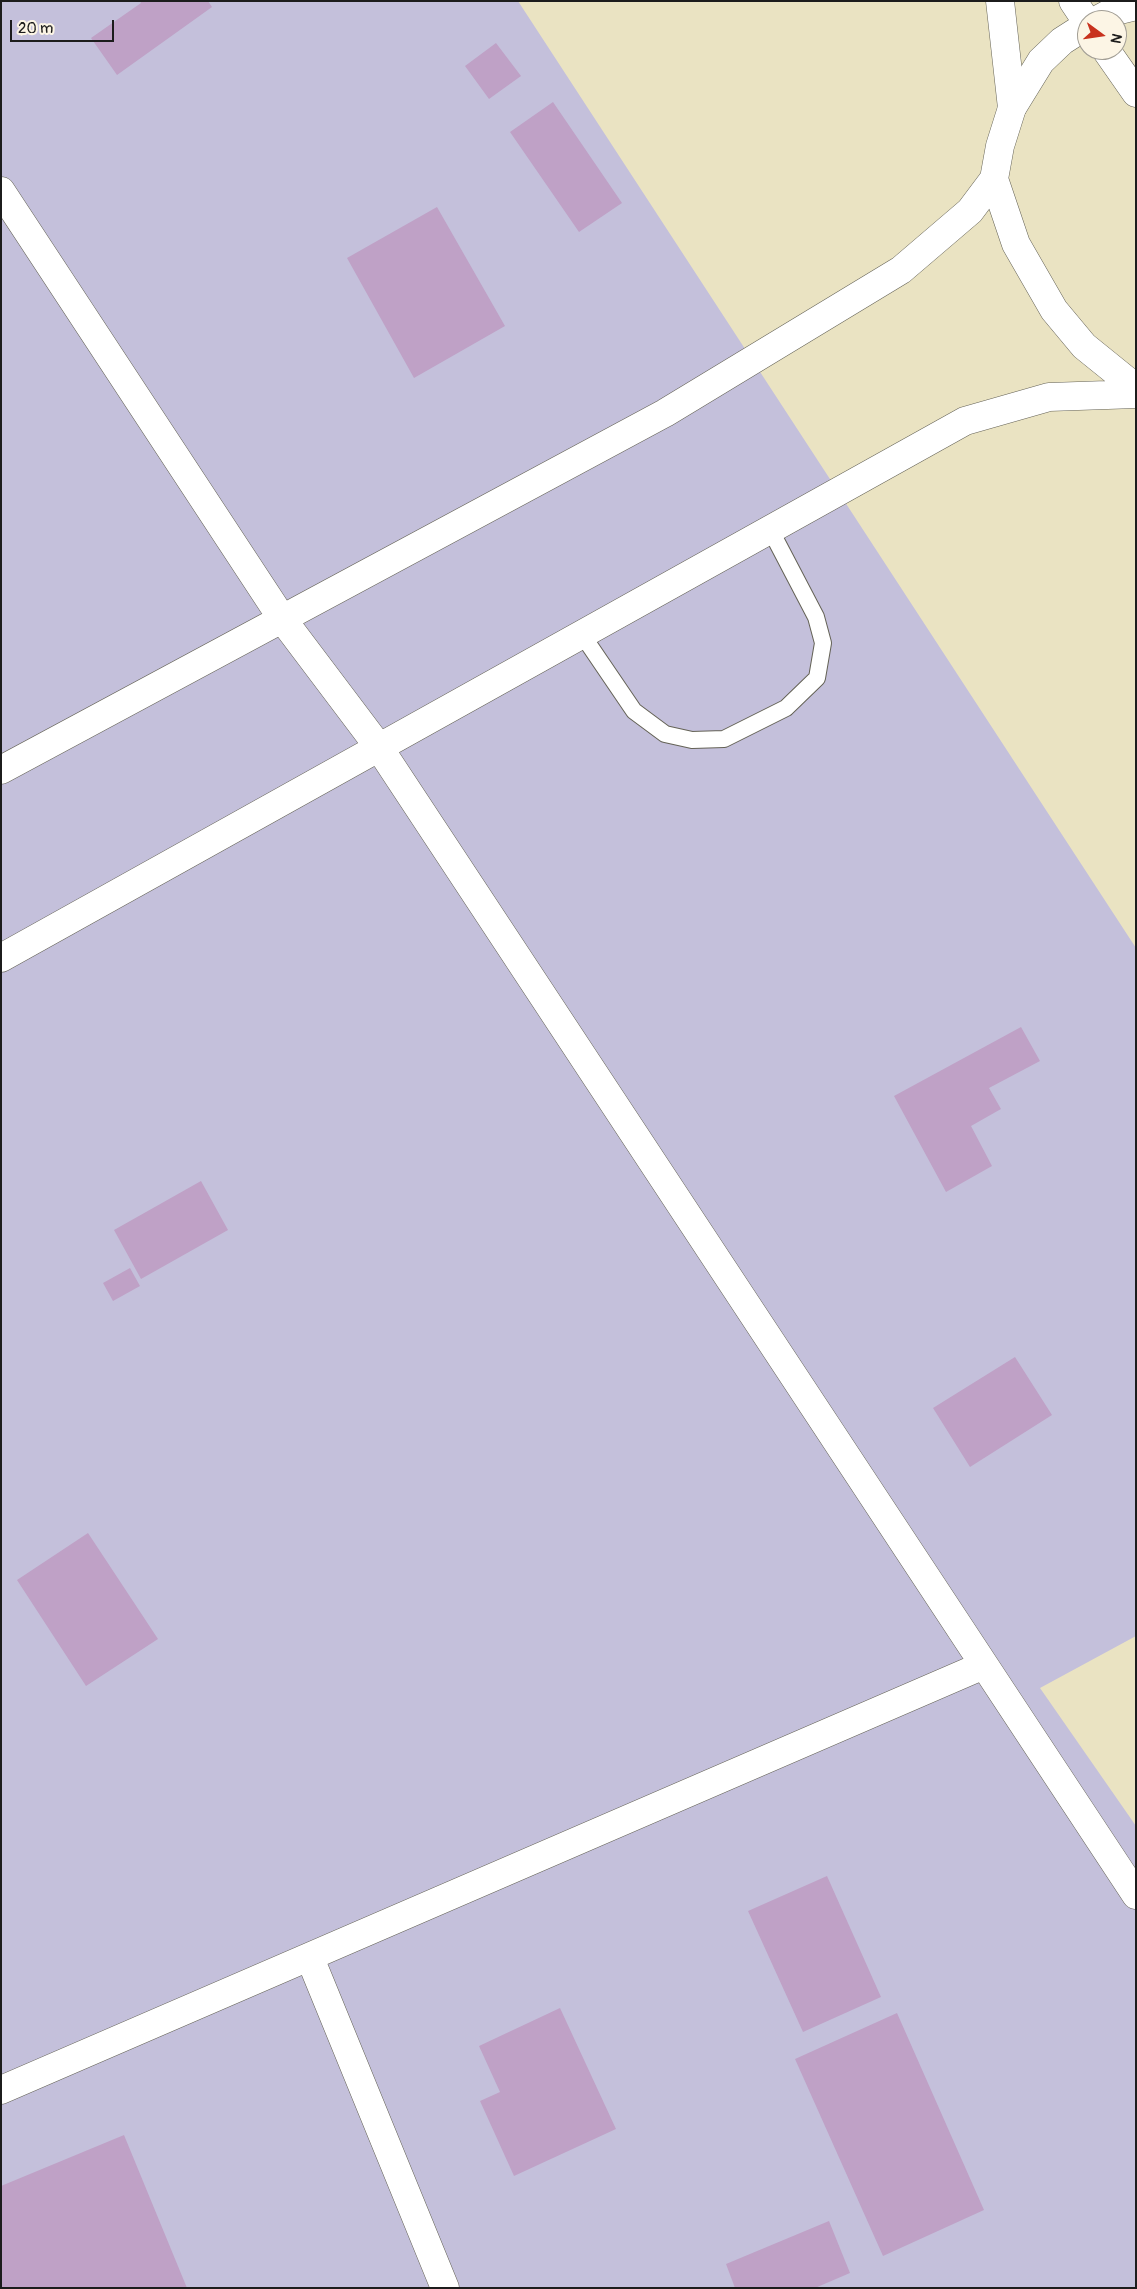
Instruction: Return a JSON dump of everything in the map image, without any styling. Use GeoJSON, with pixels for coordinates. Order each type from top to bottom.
{"type":"FeatureCollection","features":[{"type":"Feature","properties":{"kind":"main road"},"geometry":{"type":"LineString","coordinates":[[1000,1],[1012,108]]}},
{"type":"Feature","properties":{"kind":"main road"},"geometry":{"type":"LineString","coordinates":[[1120,10],[1136,6]]}},
{"type":"Feature","properties":{"kind":"main road"},"geometry":{"type":"LineString","coordinates":[[1,770],[665,413],[900,270],[970,211],[994,179],[1000,146],[1012,108],[1041,61],[1062,40],[1077,30]]}},
{"type":"Feature","properties":{"kind":"main road"},"geometry":{"type":"LineString","coordinates":[[1113,60],[1136,93]]}},
{"type":"Feature","properties":{"kind":"main road"},"geometry":{"type":"LineString","coordinates":[[994,179],[1016,244],[1054,310],[1084,346],[1136,388]]}},
{"type":"Feature","properties":{"kind":"main road"},"geometry":{"type":"LineString","coordinates":[[1,191],[283,620],[378,746],[1136,1895]]}},
{"type":"Feature","properties":{"kind":"main road"},"geometry":{"type":"LineString","coordinates":[[1,958],[378,746],[965,421],[1049,397],[1136,394]]}},
{"type":"Feature","properties":{"kind":"main road"},"geometry":{"type":"LineString","coordinates":[[4,2087],[310,1958],[984,1665]]}},
{"type":"Feature","properties":{"kind":"main road"},"geometry":{"type":"LineString","coordinates":[[310,1958],[445,2288]]}},
{"type":"Feature","properties":{"kind":"lane"},"geometry":{"type":"LineString","coordinates":[[582,633],[634,711],[665,734],[692,740],[724,739],[786,708],[817,678],[823,643],[816,617],[770,528]]}},
{"type":"Feature","properties":{"kind":"shaded area"},"geometry":{"type":"Polygon","coordinates":[[[1,1],[518,1],[1136,948],[1136,1636],[1040,1688],[1136,1826],[1136,2288],[1,2288],[1,1]]]}},
{"type":"Feature","properties":{"kind":"building"},"geometry":{"type":"Polygon","coordinates":[[[140,1],[208,1],[212,7],[117,75],[91,38],[141,3],[140,1]]]}},
{"type":"Feature","properties":{"kind":"building"},"geometry":{"type":"Polygon","coordinates":[[[496,43],[521,76],[489,99],[465,66],[496,43]]]}},
{"type":"Feature","properties":{"kind":"building"},"geometry":{"type":"Polygon","coordinates":[[[553,102],[622,203],[579,232],[510,132],[553,102]]]}},
{"type":"Feature","properties":{"kind":"building"},"geometry":{"type":"Polygon","coordinates":[[[437,207],[505,326],[414,378],[347,258],[437,207]]]}},
{"type":"Feature","properties":{"kind":"building"},"geometry":{"type":"Polygon","coordinates":[[[1021,1027],[1040,1061],[989,1088],[1001,1109],[971,1126],[992,1166],[946,1192],[894,1096],[1021,1027]]]}},
{"type":"Feature","properties":{"kind":"building"},"geometry":{"type":"Polygon","coordinates":[[[201,1181],[228,1230],[141,1279],[114,1230],[201,1181]]]}},
{"type":"Feature","properties":{"kind":"building"},"geometry":{"type":"Polygon","coordinates":[[[130,1268],[140,1286],[113,1301],[103,1283],[130,1268]]]}},
{"type":"Feature","properties":{"kind":"building"},"geometry":{"type":"Polygon","coordinates":[[[1015,1357],[1052,1415],[970,1467],[933,1408],[1015,1357]]]}},
{"type":"Feature","properties":{"kind":"building"},"geometry":{"type":"Polygon","coordinates":[[[88,1533],[158,1639],[86,1686],[17,1580],[88,1533]]]}},
{"type":"Feature","properties":{"kind":"building"},"geometry":{"type":"Polygon","coordinates":[[[827,1876],[881,1997],[803,2032],[748,1911],[827,1876]]]}},
{"type":"Feature","properties":{"kind":"building"},"geometry":{"type":"Polygon","coordinates":[[[560,2008],[616,2129],[514,2176],[480,2101],[500,2092],[479,2046],[560,2008]]]}},
{"type":"Feature","properties":{"kind":"building"},"geometry":{"type":"Polygon","coordinates":[[[897,2013],[984,2210],[883,2256],[795,2059],[897,2013]]]}},
{"type":"Feature","properties":{"kind":"building"},"geometry":{"type":"Polygon","coordinates":[[[124,2135],[187,2288],[1,2288],[1,2186],[124,2135]]]}},
{"type":"Feature","properties":{"kind":"building"},"geometry":{"type":"Polygon","coordinates":[[[829,2221],[850,2273],[815,2288],[735,2288],[726,2264],[829,2221]]]}}]}
